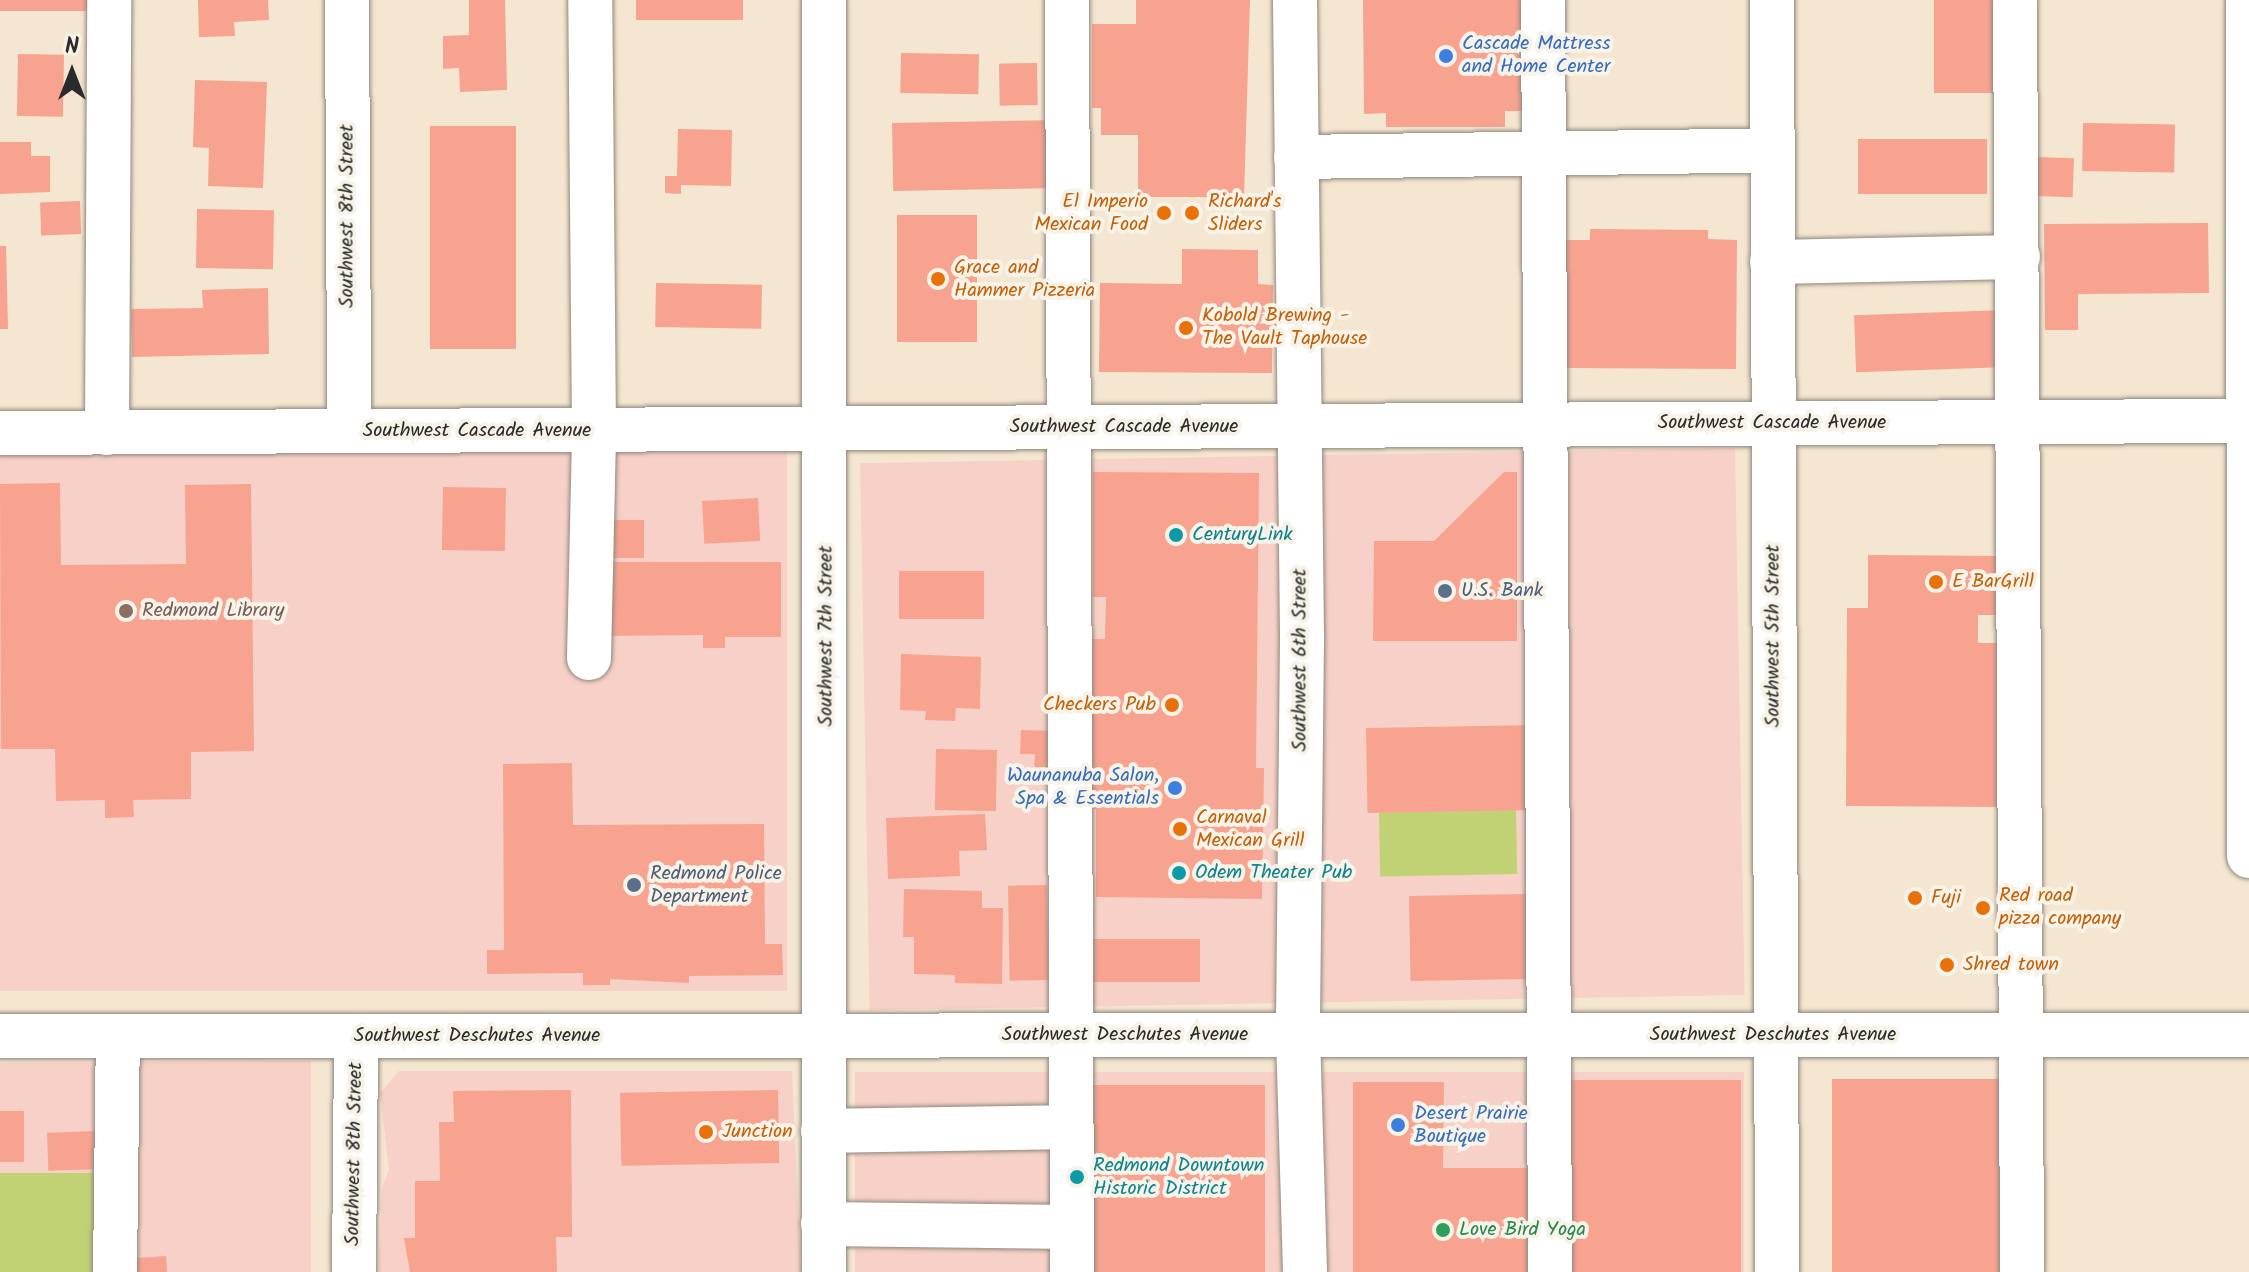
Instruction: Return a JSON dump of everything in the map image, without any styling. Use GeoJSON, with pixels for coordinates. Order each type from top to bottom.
{"type":"FeatureCollection","features":[{"type":"Feature","properties":{"kind":"street"},"geometry":{"type":"LineString","coordinates":[[107,433],[109,0]]}},
{"type":"Feature","properties":{"kind":"street","name":"Southwest 8th Street"},"geometry":{"type":"LineString","coordinates":[[347,0],[349,431]]}},
{"type":"Feature","properties":{"kind":"street"},"geometry":{"type":"LineString","coordinates":[[589,658],[594,430],[590,0]]}},
{"type":"Feature","properties":{"kind":"street","name":"Southwest 7th Street"},"geometry":{"type":"LineString","coordinates":[[824,0],[828,428],[824,1272]]}},
{"type":"Feature","properties":{"kind":"street"},"geometry":{"type":"LineString","coordinates":[[1067,0],[1071,427],[1066,790],[1072,1272]]}},
{"type":"Feature","properties":{"kind":"street","name":"Southwest 6th Street"},"geometry":{"type":"LineString","coordinates":[[1295,0],[1300,426],[1298,1035],[1305,1272]]}},
{"type":"Feature","properties":{"kind":"street"},"geometry":{"type":"LineString","coordinates":[[1543,0],[1550,1272]]}},
{"type":"Feature","properties":{"kind":"street","name":"Southwest 5th Street"},"geometry":{"type":"LineString","coordinates":[[1772,0],[1777,1272]]}},
{"type":"Feature","properties":{"kind":"street"},"geometry":{"type":"LineString","coordinates":[[2015,0],[2020,422],[2022,1272]]}},
{"type":"Feature","properties":{"kind":"street"},"geometry":{"type":"LineString","coordinates":[[2248,0],[2249,856]]}},
{"type":"Feature","properties":{"kind":"street"},"geometry":{"type":"LineString","coordinates":[[1296,157],[1772,150]]}},
{"type":"Feature","properties":{"kind":"street"},"geometry":{"type":"LineString","coordinates":[[1772,262],[2018,257]]}},
{"type":"Feature","properties":{"kind":"street","name":"Southwest Cascade Avenue"},"geometry":{"type":"LineString","coordinates":[[0,433],[2248,421]]}},
{"type":"Feature","properties":{"kind":"street","name":"Southwest Deschutes Avenue"},"geometry":{"type":"LineString","coordinates":[[0,1036],[2249,1035]]}},
{"type":"Feature","properties":{"kind":"street"},"geometry":{"type":"LineString","coordinates":[[115,1272],[118,1036]]}},
{"type":"Feature","properties":{"kind":"street","name":"Southwest 8th Street"},"geometry":{"type":"LineString","coordinates":[[354,1272],[356,1036]]}},
{"type":"Feature","properties":{"kind":"street"},"geometry":{"type":"LineString","coordinates":[[823,1131],[1071,1127]]}},
{"type":"Feature","properties":{"kind":"street"},"geometry":{"type":"LineString","coordinates":[[823,1224],[1072,1227]]}},
{"type":"Feature","properties":{"kind":"shaded area"},"geometry":{"type":"Polygon","coordinates":[[[1735,448],[1745,995],[870,1010],[860,463],[1735,448]]]}},
{"type":"Feature","properties":{"kind":"shaded area"},"geometry":{"type":"Polygon","coordinates":[[[0,449],[787,449],[787,991],[0,991],[0,449]]]}},
{"type":"Feature","properties":{"kind":"shaded area"},"geometry":{"type":"Polygon","coordinates":[[[311,1061],[311,1272],[104,1272],[104,1173],[0,1173],[0,1063],[311,1061]]]}},
{"type":"Feature","properties":{"kind":"shaded area"},"geometry":{"type":"Polygon","coordinates":[[[399,1071],[792,1071],[801,1272],[379,1272],[382,1188],[389,1170],[380,1093],[399,1071]]]}},
{"type":"Feature","properties":{"kind":"shaded area"},"geometry":{"type":"Polygon","coordinates":[[[855,1072],[1744,1072],[1744,1272],[855,1272],[855,1072]]]}},
{"type":"Feature","properties":{"kind":"green space"},"geometry":{"type":"Polygon","coordinates":[[[1516,810],[1517,874],[1380,876],[1379,812],[1516,810]]]}},
{"type":"Feature","properties":{"kind":"green space"},"geometry":{"type":"Polygon","coordinates":[[[0,1173],[104,1173],[104,1272],[0,1272],[0,1173]]]}},
{"type":"Feature","properties":{"kind":"building"},"geometry":{"type":"Polygon","coordinates":[[[0,0],[102,0],[102,11],[0,11],[0,0]]]}},
{"type":"Feature","properties":{"kind":"building"},"geometry":{"type":"Polygon","coordinates":[[[198,0],[268,0],[269,20],[234,22],[235,36],[199,37],[198,0]]]}},
{"type":"Feature","properties":{"kind":"building"},"geometry":{"type":"Polygon","coordinates":[[[469,0],[505,0],[507,90],[460,92],[459,68],[443,69],[443,36],[469,35],[469,0]]]}},
{"type":"Feature","properties":{"kind":"building"},"geometry":{"type":"Polygon","coordinates":[[[636,0],[743,0],[743,20],[636,20],[636,0]]]}},
{"type":"Feature","properties":{"kind":"building"},"geometry":{"type":"Polygon","coordinates":[[[1136,0],[1250,0],[1244,197],[1138,197],[1138,135],[1101,135],[1101,108],[1092,108],[1092,24],[1136,24],[1136,0]]]}},
{"type":"Feature","properties":{"kind":"building","name":"Cascade Mattress and Home Center"},"geometry":{"type":"Polygon","coordinates":[[[1363,0],[1529,0],[1530,111],[1505,111],[1505,127],[1386,127],[1386,113],[1364,114],[1363,0]]]}},
{"type":"Feature","properties":{"kind":"building"},"geometry":{"type":"Polygon","coordinates":[[[1934,0],[2003,0],[2003,93],[1934,93],[1934,0]]]}},
{"type":"Feature","properties":{"kind":"building"},"geometry":{"type":"Polygon","coordinates":[[[901,53],[979,54],[978,94],[900,93],[901,53]]]}},
{"type":"Feature","properties":{"kind":"building"},"geometry":{"type":"Polygon","coordinates":[[[18,54],[64,55],[63,117],[17,116],[18,54]]]}},
{"type":"Feature","properties":{"kind":"building"},"geometry":{"type":"Polygon","coordinates":[[[1037,63],[1038,105],[1000,106],[999,64],[1037,63]]]}},
{"type":"Feature","properties":{"kind":"building"},"geometry":{"type":"Polygon","coordinates":[[[195,80],[267,82],[263,188],[208,186],[209,148],[193,147],[195,80]]]}},
{"type":"Feature","properties":{"kind":"building"},"geometry":{"type":"Polygon","coordinates":[[[1058,120],[1059,188],[893,191],[892,123],[1058,120]]]}},
{"type":"Feature","properties":{"kind":"building"},"geometry":{"type":"Polygon","coordinates":[[[2083,123],[2175,125],[2174,173],[2082,171],[2083,123]]]}},
{"type":"Feature","properties":{"kind":"building"},"geometry":{"type":"Polygon","coordinates":[[[430,126],[516,126],[516,349],[430,349],[430,126]]]}},
{"type":"Feature","properties":{"kind":"building"},"geometry":{"type":"Polygon","coordinates":[[[678,129],[732,130],[731,186],[681,185],[681,194],[665,193],[665,176],[677,176],[678,129]]]}},
{"type":"Feature","properties":{"kind":"building"},"geometry":{"type":"Polygon","coordinates":[[[1858,139],[1987,139],[1987,194],[1858,194],[1858,139]]]}},
{"type":"Feature","properties":{"kind":"building"},"geometry":{"type":"Polygon","coordinates":[[[0,142],[31,142],[31,156],[50,156],[50,192],[0,194],[0,142]]]}},
{"type":"Feature","properties":{"kind":"building"},"geometry":{"type":"Polygon","coordinates":[[[2036,157],[2074,158],[2073,197],[2035,196],[2036,157]]]}},
{"type":"Feature","properties":{"kind":"building"},"geometry":{"type":"Polygon","coordinates":[[[80,201],[81,234],[41,235],[40,202],[80,201]]]}},
{"type":"Feature","properties":{"kind":"building"},"geometry":{"type":"Polygon","coordinates":[[[197,209],[274,210],[273,269],[196,268],[197,209]]]}},
{"type":"Feature","properties":{"kind":"building","name":"Grace and Hammer Pizzeria"},"geometry":{"type":"Polygon","coordinates":[[[897,215],[977,215],[977,342],[897,342],[897,215]]]}},
{"type":"Feature","properties":{"kind":"building"},"geometry":{"type":"Polygon","coordinates":[[[2208,223],[2209,293],[2078,294],[2078,330],[2045,330],[2044,224],[2208,223]]]}},
{"type":"Feature","properties":{"kind":"building"},"geometry":{"type":"Polygon","coordinates":[[[1590,229],[1708,230],[1708,239],[1737,240],[1736,369],[1565,368],[1566,240],[1590,240],[1590,229]]]}},
{"type":"Feature","properties":{"kind":"building"},"geometry":{"type":"Polygon","coordinates":[[[0,246],[6,246],[8,329],[0,329],[0,246]]]}},
{"type":"Feature","properties":{"kind":"building","name":"Kobold Brewing - The Vault Taphouse"},"geometry":{"type":"Polygon","coordinates":[[[1182,249],[1258,250],[1258,284],[1273,285],[1272,373],[1099,372],[1100,283],[1182,284],[1182,249]]]}},
{"type":"Feature","properties":{"kind":"building"},"geometry":{"type":"Polygon","coordinates":[[[656,283],[762,285],[761,329],[655,327],[656,283]]]}},
{"type":"Feature","properties":{"kind":"building"},"geometry":{"type":"Polygon","coordinates":[[[268,288],[269,354],[132,357],[131,309],[203,308],[202,290],[268,288]]]}},
{"type":"Feature","properties":{"kind":"building"},"geometry":{"type":"Polygon","coordinates":[[[2006,310],[2008,367],[1856,372],[1854,315],[2006,310]]]}},
{"type":"Feature","properties":{"kind":"building"},"geometry":{"type":"Polygon","coordinates":[[[1093,472],[1259,473],[1256,768],[1264,768],[1262,899],[1096,897],[1096,809],[1086,809],[1087,639],[1105,639],[1106,597],[1093,597],[1093,472]]]}},
{"type":"Feature","properties":{"kind":"building","name":"U.S. Bank"},"geometry":{"type":"Polygon","coordinates":[[[1504,472],[1517,472],[1517,641],[1373,641],[1374,541],[1434,541],[1504,472]]]}},
{"type":"Feature","properties":{"kind":"building","name":"Redmond Library"},"geometry":{"type":"Polygon","coordinates":[[[60,483],[61,565],[186,564],[185,485],[251,484],[254,751],[191,752],[191,799],[133,800],[134,817],[105,818],[105,800],[56,801],[55,749],[1,749],[0,484],[60,483]]]}},
{"type":"Feature","properties":{"kind":"building"},"geometry":{"type":"Polygon","coordinates":[[[443,487],[506,488],[505,551],[442,550],[443,487]]]}},
{"type":"Feature","properties":{"kind":"building"},"geometry":{"type":"Polygon","coordinates":[[[758,498],[760,541],[704,544],[702,501],[758,498]]]}},
{"type":"Feature","properties":{"kind":"building"},"geometry":{"type":"Polygon","coordinates":[[[606,520],[644,520],[644,558],[606,558],[606,520]]]}},
{"type":"Feature","properties":{"kind":"building"},"geometry":{"type":"Polygon","coordinates":[[[1868,555],[2005,556],[2004,615],[1978,615],[1978,643],[2001,643],[2001,807],[1846,806],[1847,608],[1868,608],[1868,555]]]}},
{"type":"Feature","properties":{"kind":"building"},"geometry":{"type":"Polygon","coordinates":[[[607,562],[781,562],[781,637],[725,637],[725,648],[703,648],[703,635],[607,636],[607,562]]]}},
{"type":"Feature","properties":{"kind":"building"},"geometry":{"type":"Polygon","coordinates":[[[899,571],[984,571],[984,619],[899,619],[899,571]]]}},
{"type":"Feature","properties":{"kind":"building"},"geometry":{"type":"Polygon","coordinates":[[[901,654],[981,657],[980,709],[956,708],[955,721],[925,720],[926,711],[900,710],[901,654]]]}},
{"type":"Feature","properties":{"kind":"building"},"geometry":{"type":"Polygon","coordinates":[[[1536,725],[1537,810],[1368,813],[1366,728],[1536,725]]]}},
{"type":"Feature","properties":{"kind":"building"},"geometry":{"type":"Polygon","coordinates":[[[1021,730],[1053,731],[1052,770],[1034,769],[1035,754],[1020,754],[1021,730]]]}},
{"type":"Feature","properties":{"kind":"building"},"geometry":{"type":"Polygon","coordinates":[[[936,749],[997,750],[996,811],[935,810],[936,749]]]}},
{"type":"Feature","properties":{"kind":"building","name":"Redmond Police Department"},"geometry":{"type":"Polygon","coordinates":[[[572,763],[573,825],[764,824],[765,944],[782,944],[783,975],[689,976],[689,983],[610,979],[610,985],[583,985],[583,973],[487,974],[487,950],[504,950],[503,764],[572,763]]]}},
{"type":"Feature","properties":{"kind":"building"},"geometry":{"type":"Polygon","coordinates":[[[985,814],[987,850],[959,851],[960,876],[888,879],[886,818],[985,814]]]}},
{"type":"Feature","properties":{"kind":"building"},"geometry":{"type":"Polygon","coordinates":[[[1047,885],[1049,980],[1010,981],[1008,886],[1047,885]]]}},
{"type":"Feature","properties":{"kind":"building"},"geometry":{"type":"Polygon","coordinates":[[[904,889],[982,891],[982,908],[1003,908],[1002,984],[955,983],[955,975],[914,974],[914,937],[903,937],[904,889]]]}},
{"type":"Feature","properties":{"kind":"building"},"geometry":{"type":"Polygon","coordinates":[[[1526,894],[1527,979],[1411,981],[1409,896],[1526,894]]]}},
{"type":"Feature","properties":{"kind":"building"},"geometry":{"type":"Polygon","coordinates":[[[1088,939],[1200,939],[1200,982],[1088,982],[1088,939]]]}},
{"type":"Feature","properties":{"kind":"building"},"geometry":{"type":"Polygon","coordinates":[[[1832,1079],[2011,1079],[2011,1272],[1832,1272],[1832,1079]]]}},
{"type":"Feature","properties":{"kind":"building"},"geometry":{"type":"Polygon","coordinates":[[[1568,1080],[1741,1080],[1741,1272],[1568,1272],[1568,1080]]]}},
{"type":"Feature","properties":{"kind":"building"},"geometry":{"type":"Polygon","coordinates":[[[1353,1082],[1444,1082],[1443,1168],[1534,1168],[1534,1272],[1353,1272],[1353,1082]]]}},
{"type":"Feature","properties":{"kind":"building"},"geometry":{"type":"Polygon","coordinates":[[[1087,1085],[1265,1085],[1265,1272],[1087,1272],[1087,1085]]]}},
{"type":"Feature","properties":{"kind":"building"},"geometry":{"type":"Polygon","coordinates":[[[571,1090],[572,1237],[556,1237],[557,1272],[410,1272],[404,1238],[415,1238],[415,1181],[440,1181],[439,1122],[454,1122],[453,1091],[571,1090]]]}},
{"type":"Feature","properties":{"kind":"building"},"geometry":{"type":"Polygon","coordinates":[[[778,1090],[779,1163],[621,1166],[620,1093],[778,1090]]]}},
{"type":"Feature","properties":{"kind":"building"},"geometry":{"type":"Polygon","coordinates":[[[0,1111],[24,1111],[24,1162],[0,1162],[0,1111]]]}},
{"type":"Feature","properties":{"kind":"building"},"geometry":{"type":"Polygon","coordinates":[[[98,1131],[99,1169],[48,1171],[47,1133],[98,1131]]]}},
{"type":"Feature","properties":{"kind":"building"},"geometry":{"type":"Polygon","coordinates":[[[166,1256],[167,1272],[135,1272],[134,1258],[166,1256]]]}},
{"type":"Feature","properties":{"kind":"place","name":"Cascade Mattress and Home Center"},"geometry":{"type":"Point","coordinates":[1446,56]}},
{"type":"Feature","properties":{"kind":"place","name":"El Imperio Mexican Food"},"geometry":{"type":"Point","coordinates":[1164,213]}},
{"type":"Feature","properties":{"kind":"place","name":"Richard's Sliders"},"geometry":{"type":"Point","coordinates":[1192,213]}},
{"type":"Feature","properties":{"kind":"place","name":"Grace and Hammer Pizzeria"},"geometry":{"type":"Point","coordinates":[938,279]}},
{"type":"Feature","properties":{"kind":"place","name":"Kobold Brewing - The Vault Taphouse"},"geometry":{"type":"Point","coordinates":[1186,328]}},
{"type":"Feature","properties":{"kind":"place","name":"CenturyLink"},"geometry":{"type":"Point","coordinates":[1176,535]}},
{"type":"Feature","properties":{"kind":"place","name":"E BarGrill"},"geometry":{"type":"Point","coordinates":[1936,582]}},
{"type":"Feature","properties":{"kind":"place","name":"U.S. Bank"},"geometry":{"type":"Point","coordinates":[1445,591]}},
{"type":"Feature","properties":{"kind":"place","name":"Redmond Library"},"geometry":{"type":"Point","coordinates":[126,611]}},
{"type":"Feature","properties":{"kind":"place","name":"Checkers Pub"},"geometry":{"type":"Point","coordinates":[1172,705]}},
{"type":"Feature","properties":{"kind":"place","name":"Waunanuba Salon, Spa & Essentials"},"geometry":{"type":"Point","coordinates":[1175,788]}},
{"type":"Feature","properties":{"kind":"place","name":"Carnaval Mexican Grill"},"geometry":{"type":"Point","coordinates":[1180,829]}},
{"type":"Feature","properties":{"kind":"place","name":"Odem Theater Pub"},"geometry":{"type":"Point","coordinates":[1179,873]}},
{"type":"Feature","properties":{"kind":"place","name":"Redmond Police Department"},"geometry":{"type":"Point","coordinates":[634,885]}},
{"type":"Feature","properties":{"kind":"place","name":"Fuji"},"geometry":{"type":"Point","coordinates":[1915,898]}},
{"type":"Feature","properties":{"kind":"place","name":"Red road pizza company"},"geometry":{"type":"Point","coordinates":[1983,908]}},
{"type":"Feature","properties":{"kind":"place","name":"Shred town"},"geometry":{"type":"Point","coordinates":[1947,965]}},
{"type":"Feature","properties":{"kind":"place","name":"Desert Prairie Boutique"},"geometry":{"type":"Point","coordinates":[1398,1125]}},
{"type":"Feature","properties":{"kind":"place","name":"Junction"},"geometry":{"type":"Point","coordinates":[706,1132]}},
{"type":"Feature","properties":{"kind":"place","name":"Redmond Downtown Historic District"},"geometry":{"type":"Point","coordinates":[1077,1177]}},
{"type":"Feature","properties":{"kind":"place","name":"Love Bird Yoga"},"geometry":{"type":"Point","coordinates":[1443,1230]}}]}
